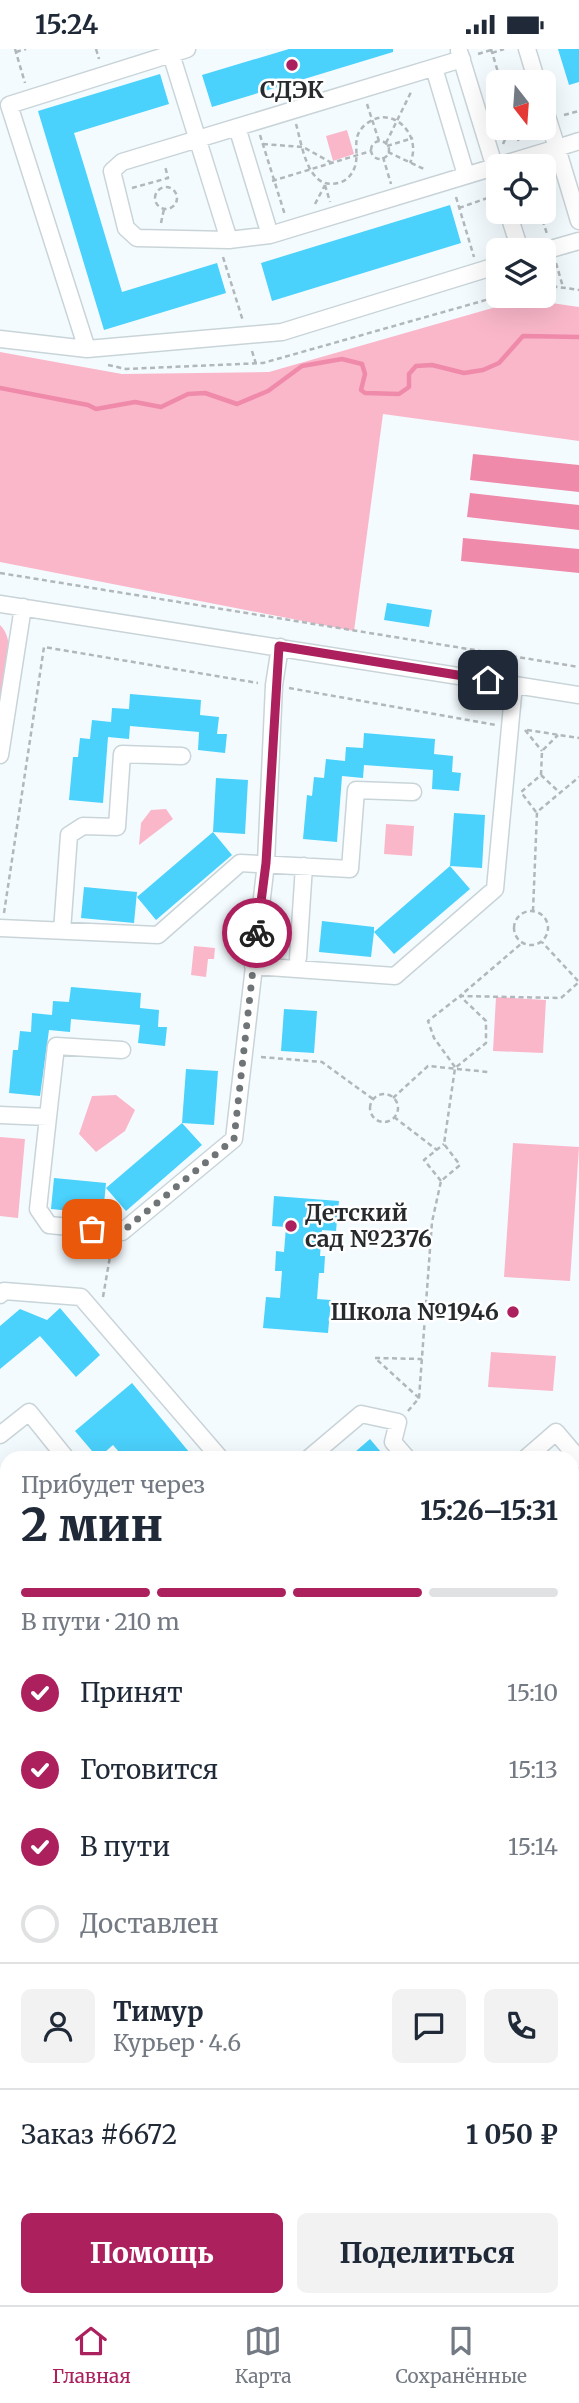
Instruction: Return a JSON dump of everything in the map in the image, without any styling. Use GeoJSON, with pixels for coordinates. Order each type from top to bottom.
{"type":"FeatureCollection","features":[{"type":"Feature","properties":{"kind":"street"},"geometry":{"type":"LineString","coordinates":[[527,49],[533,70]]}},
{"type":"Feature","properties":{"kind":"street"},"geometry":{"type":"LineString","coordinates":[[87,349],[5,101],[30,99],[176,51],[224,240]]}},
{"type":"Feature","properties":{"kind":"street"},"geometry":{"type":"LineString","coordinates":[[486,175],[455,179],[270,235],[224,240],[137,238],[126,228],[111,171],[115,165],[427,70],[466,54],[492,154]]}},
{"type":"Feature","properties":{"kind":"street"},"geometry":{"type":"LineString","coordinates":[[427,70],[455,179]]}},
{"type":"Feature","properties":{"kind":"street"},"geometry":{"type":"LineString","coordinates":[[237,127],[270,235]]}},
{"type":"Feature","properties":{"kind":"street"},"geometry":{"type":"LineString","coordinates":[[554,140],[579,221]]}},
{"type":"Feature","properties":{"kind":"street"},"geometry":{"type":"LineString","coordinates":[[543,154],[579,141]]}},
{"type":"Feature","properties":{"kind":"street"},"geometry":{"type":"LineString","coordinates":[[556,248],[579,241]]}},
{"type":"Feature","properties":{"kind":"street"},"geometry":{"type":"LineString","coordinates":[[0,339],[87,349],[282,332],[486,269]]}},
{"type":"Feature","properties":{"kind":"street"},"geometry":{"type":"LineString","coordinates":[[0,604],[579,695]]}},
{"type":"Feature","properties":{"kind":"street"},"geometry":{"type":"LineString","coordinates":[[0,755],[23,607]]}},
{"type":"Feature","properties":{"kind":"street"},"geometry":{"type":"LineString","coordinates":[[122,1050],[56,1046],[38,1209],[49,1225],[122,1232],[234,1139],[266,863],[279,646]]}},
{"type":"Feature","properties":{"kind":"street"},"geometry":{"type":"LineString","coordinates":[[253,966],[395,976],[495,890],[514,684]]}},
{"type":"Feature","properties":{"kind":"street"},"geometry":{"type":"LineString","coordinates":[[62,931],[69,835],[83,826],[117,827],[122,754],[182,756]]}},
{"type":"Feature","properties":{"kind":"street"},"geometry":{"type":"LineString","coordinates":[[1,928],[158,935],[240,863],[350,869],[356,790],[413,792]]}},
{"type":"Feature","properties":{"kind":"street"},"geometry":{"type":"LineString","coordinates":[[298,958],[304,866]]}},
{"type":"Feature","properties":{"kind":"street"},"geometry":{"type":"LineString","coordinates":[[0,1115],[48,1117]]}},
{"type":"Feature","properties":{"kind":"street"},"geometry":{"type":"LineString","coordinates":[[0,1295],[4,1291],[81,1297],[214,1451]]}},
{"type":"Feature","properties":{"kind":"street"},"geometry":{"type":"LineString","coordinates":[[0,1435],[29,1412],[60,1451]]}},
{"type":"Feature","properties":{"kind":"street"},"geometry":{"type":"LineString","coordinates":[[317,1451],[361,1414],[398,1422],[393,1442],[401,1451]]}},
{"type":"Feature","properties":{"kind":"street"},"geometry":{"type":"LineString","coordinates":[[534,1451],[556,1432],[572,1451]]}},
{"type":"Feature","properties":{"kind":"path"},"geometry":{"type":"LineString","coordinates":[[26,49],[15,51],[30,99]]}},
{"type":"Feature","properties":{"kind":"path"},"geometry":{"type":"LineString","coordinates":[[466,54],[479,49]]}},
{"type":"Feature","properties":{"kind":"path"},"geometry":{"type":"LineString","coordinates":[[497,70],[491,51],[504,49]]}},
{"type":"Feature","properties":{"kind":"path"},"geometry":{"type":"LineString","coordinates":[[388,152],[387,145],[397,121],[427,70]]}},
{"type":"Feature","properties":{"kind":"path"},"geometry":{"type":"LineString","coordinates":[[363,89],[379,141],[387,145],[413,138]]}},
{"type":"Feature","properties":{"kind":"path"},"geometry":{"type":"LineString","coordinates":[[292,111],[310,169],[324,182],[334,215]]}},
{"type":"Feature","properties":{"kind":"path"},"geometry":{"type":"LineString","coordinates":[[256,121],[289,229]]}},
{"type":"Feature","properties":{"kind":"path"},"geometry":{"type":"LineString","coordinates":[[324,182],[335,184],[346,180],[355,166],[356,139],[372,121],[397,121],[413,138],[414,151],[410,163]]}},
{"type":"Feature","properties":{"kind":"path"},"geometry":{"type":"LineString","coordinates":[[255,186],[371,151],[379,141]]}},
{"type":"Feature","properties":{"kind":"path"},"geometry":{"type":"LineString","coordinates":[[263,144],[303,147],[332,163]]}},
{"type":"Feature","properties":{"kind":"path"},"geometry":{"type":"LineString","coordinates":[[160,151],[169,188],[176,195],[174,206],[164,209],[156,203],[156,193],[169,188]]}},
{"type":"Feature","properties":{"kind":"path"},"geometry":{"type":"LineString","coordinates":[[371,151],[376,157],[383,157],[388,152]]}},
{"type":"Feature","properties":{"kind":"path"},"geometry":{"type":"LineString","coordinates":[[388,152],[455,179],[459,208],[479,271]]}},
{"type":"Feature","properties":{"kind":"path"},"geometry":{"type":"LineString","coordinates":[[383,157],[395,197]]}},
{"type":"Feature","properties":{"kind":"path"},"geometry":{"type":"LineString","coordinates":[[116,193],[168,178]]}},
{"type":"Feature","properties":{"kind":"path"},"geometry":{"type":"LineString","coordinates":[[459,208],[486,199]]}},
{"type":"Feature","properties":{"kind":"path"},"geometry":{"type":"LineString","coordinates":[[224,240],[256,364]]}},
{"type":"Feature","properties":{"kind":"path"},"geometry":{"type":"LineString","coordinates":[[556,287],[579,290]]}},
{"type":"Feature","properties":{"kind":"path"},"geometry":{"type":"LineString","coordinates":[[0,573],[579,667]]}},
{"type":"Feature","properties":{"kind":"path"},"geometry":{"type":"LineString","coordinates":[[1,928],[44,647],[579,738]]}},
{"type":"Feature","properties":{"kind":"path"},"geometry":{"type":"LineString","coordinates":[[525,730],[542,751],[541,775],[521,792],[537,812],[533,911]]}},
{"type":"Feature","properties":{"kind":"path"},"geometry":{"type":"LineString","coordinates":[[542,751],[558,735]]}},
{"type":"Feature","properties":{"kind":"path"},"geometry":{"type":"LineString","coordinates":[[541,775],[560,793]]}},
{"type":"Feature","properties":{"kind":"path"},"geometry":{"type":"LineString","coordinates":[[537,812],[579,777]]}},
{"type":"Feature","properties":{"kind":"path"},"geometry":{"type":"LineString","coordinates":[[533,911],[545,917],[548,923],[546,937],[542,942],[529,946],[522,943],[514,933],[520,914],[533,911]]}},
{"type":"Feature","properties":{"kind":"path"},"geometry":{"type":"LineString","coordinates":[[460,996],[561,997],[579,982],[542,942]]}},
{"type":"Feature","properties":{"kind":"path"},"geometry":{"type":"LineString","coordinates":[[456,1067],[434,1038],[428,1021],[522,943]]}},
{"type":"Feature","properties":{"kind":"path"},"geometry":{"type":"LineString","coordinates":[[441,1181],[424,1160],[444,1145],[456,1067],[486,1043],[486,1021],[460,996]]}},
{"type":"Feature","properties":{"kind":"path"},"geometry":{"type":"LineString","coordinates":[[243,1056],[322,1062],[373,1099]]}},
{"type":"Feature","properties":{"kind":"path"},"geometry":{"type":"LineString","coordinates":[[393,1098],[428,1066],[488,1072]]}},
{"type":"Feature","properties":{"kind":"path"},"geometry":{"type":"LineString","coordinates":[[383,1094],[393,1098],[398,1107],[394,1117],[385,1122],[375,1118],[370,1109],[373,1099],[383,1094]]}},
{"type":"Feature","properties":{"kind":"path"},"geometry":{"type":"LineString","coordinates":[[394,1117],[437,1150]]}},
{"type":"Feature","properties":{"kind":"path"},"geometry":{"type":"LineString","coordinates":[[398,1422],[419,1398],[432,1221],[441,1181],[460,1165],[444,1145]]}},
{"type":"Feature","properties":{"kind":"path"},"geometry":{"type":"LineString","coordinates":[[100,1319],[114,1231]]}},
{"type":"Feature","properties":{"kind":"path"},"geometry":{"type":"LineString","coordinates":[[419,1398],[376,1358],[422,1359]]}},
{"type":"Feature","properties":{"kind":"shaded area"},"geometry":{"type":"Polygon","coordinates":[[[347,130],[354,154],[333,161],[326,136],[347,130]]]}},
{"type":"Feature","properties":{"kind":"shaded area"},"geometry":{"type":"Polygon","coordinates":[[[556,304],[579,307],[579,441],[383,414],[354,631],[0,562],[0,352],[122,374],[269,372],[493,308],[556,308],[556,304]]]}},
{"type":"Feature","properties":{"kind":"shaded area"},"geometry":{"type":"Polygon","coordinates":[[[473,454],[579,465],[579,492],[470,480],[473,454]]]}},
{"type":"Feature","properties":{"kind":"shaded area"},"geometry":{"type":"Polygon","coordinates":[[[470,493],[579,505],[579,530],[467,517],[470,493]]]}},
{"type":"Feature","properties":{"kind":"shaded area"},"geometry":{"type":"Polygon","coordinates":[[[463,538],[579,549],[579,573],[461,561],[463,538]]]}},
{"type":"Feature","properties":{"kind":"shaded area"},"geometry":{"type":"Polygon","coordinates":[[[0,625],[5,632],[9,651],[0,701],[0,625]]]}},
{"type":"Feature","properties":{"kind":"shaded area"},"geometry":{"type":"Polygon","coordinates":[[[166,809],[173,819],[139,845],[141,823],[151,810],[166,809]]]}},
{"type":"Feature","properties":{"kind":"shaded area"},"geometry":{"type":"Polygon","coordinates":[[[386,824],[414,826],[412,856],[384,854],[386,824]]]}},
{"type":"Feature","properties":{"kind":"shaded area"},"geometry":{"type":"Polygon","coordinates":[[[194,946],[215,948],[214,959],[208,959],[206,977],[191,975],[194,946]]]}},
{"type":"Feature","properties":{"kind":"shaded area"},"geometry":{"type":"Polygon","coordinates":[[[496,997],[546,1000],[543,1053],[493,1051],[496,997]]]}},
{"type":"Feature","properties":{"kind":"shaded area"},"geometry":{"type":"Polygon","coordinates":[[[116,1095],[135,1110],[125,1131],[96,1152],[79,1134],[92,1096],[116,1095]]]}},
{"type":"Feature","properties":{"kind":"shaded area"},"geometry":{"type":"Polygon","coordinates":[[[0,1137],[25,1139],[18,1218],[0,1216],[0,1137]]]}},
{"type":"Feature","properties":{"kind":"shaded area"},"geometry":{"type":"Polygon","coordinates":[[[513,1143],[579,1147],[570,1281],[504,1277],[513,1143]]]}},
{"type":"Feature","properties":{"kind":"shaded area"},"geometry":{"type":"Polygon","coordinates":[[[491,1352],[556,1356],[553,1391],[488,1387],[491,1352]]]}},
{"type":"Feature","properties":{"kind":"building"},"geometry":{"type":"Polygon","coordinates":[[[289,49],[393,49],[393,52],[212,107],[202,75],[289,49]]]}},
{"type":"Feature","properties":{"kind":"building"},"geometry":{"type":"Polygon","coordinates":[[[558,49],[579,49],[579,82],[569,85],[558,49]]]}},
{"type":"Feature","properties":{"kind":"building"},"geometry":{"type":"Polygon","coordinates":[[[160,74],[169,104],[74,133],[122,292],[217,263],[226,293],[104,330],[38,111],[160,74]]]}},
{"type":"Feature","properties":{"kind":"building"},"geometry":{"type":"Polygon","coordinates":[[[450,205],[461,243],[272,301],[261,263],[450,205]]]}},
{"type":"Feature","properties":{"kind":"building"},"geometry":{"type":"Polygon","coordinates":[[[387,603],[432,610],[429,627],[384,620],[387,603]]]}},
{"type":"Feature","properties":{"kind":"building"},"geometry":{"type":"Polygon","coordinates":[[[130,694],[201,700],[200,715],[219,717],[217,734],[227,734],[225,753],[198,750],[199,732],[130,726],[129,739],[108,737],[103,803],[69,800],[73,757],[78,757],[80,738],[90,739],[92,720],[111,722],[112,708],[129,709],[130,694]]]}},
{"type":"Feature","properties":{"kind":"building"},"geometry":{"type":"Polygon","coordinates":[[[364,733],[435,739],[434,754],[453,756],[452,772],[461,773],[459,791],[432,789],[433,770],[364,765],[363,778],[342,776],[337,842],[303,839],[307,795],[312,796],[314,777],[324,778],[326,759],[345,761],[346,747],[363,748],[364,733]]]}},
{"type":"Feature","properties":{"kind":"building"},"geometry":{"type":"Polygon","coordinates":[[[216,778],[248,780],[245,834],[213,832],[216,778]]]}},
{"type":"Feature","properties":{"kind":"building"},"geometry":{"type":"Polygon","coordinates":[[[454,813],[485,815],[482,868],[450,866],[454,813]]]}},
{"type":"Feature","properties":{"kind":"building"},"geometry":{"type":"Polygon","coordinates":[[[213,832],[232,855],[156,920],[137,897],[213,832]]]}},
{"type":"Feature","properties":{"kind":"building"},"geometry":{"type":"Polygon","coordinates":[[[450,866],[470,889],[394,954],[374,932],[450,866]]]}},
{"type":"Feature","properties":{"kind":"building"},"geometry":{"type":"Polygon","coordinates":[[[84,887],[137,892],[134,923],[81,918],[84,887]]]}},
{"type":"Feature","properties":{"kind":"building"},"geometry":{"type":"Polygon","coordinates":[[[322,921],[374,927],[371,957],[319,952],[322,921]]]}},
{"type":"Feature","properties":{"kind":"building"},"geometry":{"type":"Polygon","coordinates":[[[71,987],[141,993],[140,1008],[159,1010],[158,1027],[167,1027],[165,1046],[138,1043],[140,1025],[71,1019],[70,1032],[49,1030],[40,1096],[9,1093],[13,1050],[18,1050],[20,1031],[31,1032],[32,1013],[52,1015],[53,1001],[69,1002],[71,987]]]}},
{"type":"Feature","properties":{"kind":"building"},"geometry":{"type":"Polygon","coordinates":[[[284,1009],[317,1011],[314,1053],[281,1051],[284,1009]]]}},
{"type":"Feature","properties":{"kind":"building"},"geometry":{"type":"Polygon","coordinates":[[[186,1069],[218,1071],[214,1125],[182,1123],[186,1069]]]}},
{"type":"Feature","properties":{"kind":"building"},"geometry":{"type":"Polygon","coordinates":[[[182,1123],[202,1145],[126,1211],[106,1188],[182,1123]]]}},
{"type":"Feature","properties":{"kind":"building"},"geometry":{"type":"Polygon","coordinates":[[[54,1178],[106,1183],[103,1214],[51,1209],[54,1178]]]}},
{"type":"Feature","properties":{"kind":"building"},"geometry":{"type":"Polygon","coordinates":[[[274,1196],[339,1201],[336,1231],[322,1230],[320,1256],[325,1256],[324,1273],[319,1273],[317,1299],[331,1300],[328,1333],[263,1328],[266,1297],[280,1298],[282,1271],[275,1271],[276,1251],[284,1252],[286,1227],[272,1226],[274,1196]]]}},
{"type":"Feature","properties":{"kind":"building"},"geometry":{"type":"Polygon","coordinates":[[[60,1308],[100,1355],[76,1377],[40,1336],[0,1369],[0,1326],[20,1309],[47,1320],[60,1308]]]}},
{"type":"Feature","properties":{"kind":"building"},"geometry":{"type":"Polygon","coordinates":[[[132,1383],[188,1451],[118,1451],[113,1445],[106,1451],[92,1451],[75,1431],[132,1383]]]}},
{"type":"Feature","properties":{"kind":"building"},"geometry":{"type":"Polygon","coordinates":[[[370,1439],[380,1451],[356,1451],[370,1439]]]}},
{"type":"Feature","properties":{"kind":"waterway"},"geometry":{"type":"LineString","coordinates":[[0,388],[88,405],[96,409],[135,402],[161,407],[188,394],[205,393],[237,404],[268,391],[302,366],[342,359],[362,364],[365,374],[361,390],[365,393],[399,394],[409,387],[409,374],[416,366],[432,365],[464,373],[483,370],[499,363],[523,336],[579,337]]}},
{"type":"Feature","properties":{"kind":"way so far"},"geometry":{"type":"LineString","coordinates":[[92,1229],[122,1232],[234,1139],[257,933]]}},
{"type":"Feature","properties":{"kind":"place","name":"СДЭК"},"geometry":{"type":"Point","coordinates":[292,65]}},
{"type":"Feature","properties":{"kind":"place","name":"Детский сад №2376"},"geometry":{"type":"Point","coordinates":[291,1226]}},
{"type":"Feature","properties":{"kind":"place","name":"Школа №1946"},"geometry":{"type":"Point","coordinates":[513,1312]}},
{"type":"Feature","properties":{"kind":"route"},"geometry":{"type":"LineString","coordinates":[[257,933],[266,863],[279,646],[488,680]]}}]}
